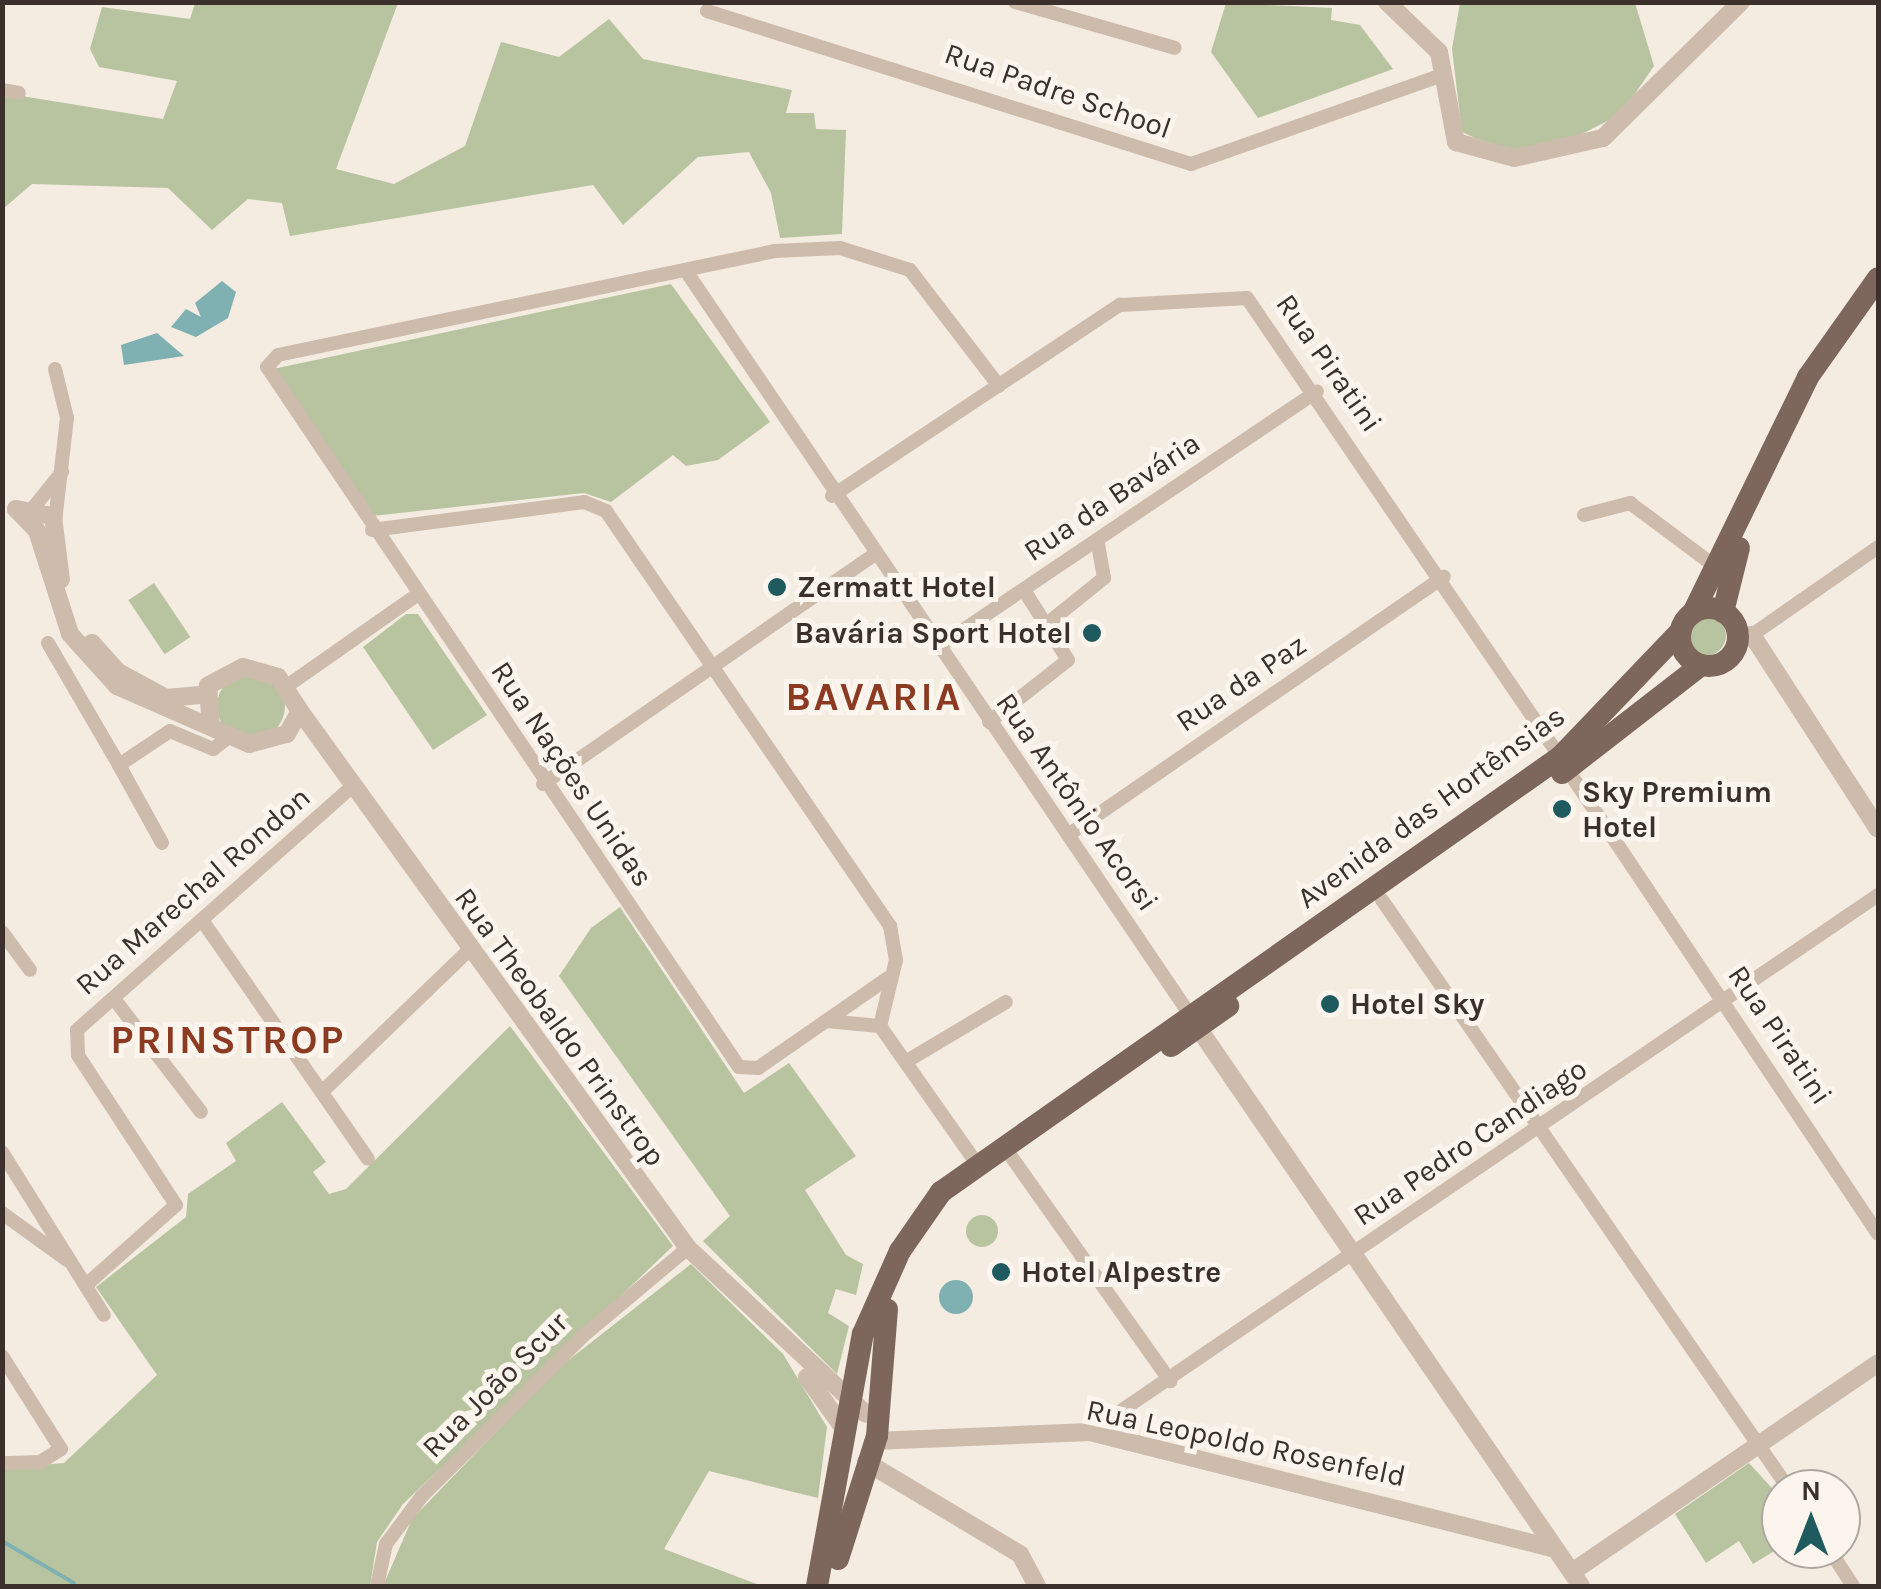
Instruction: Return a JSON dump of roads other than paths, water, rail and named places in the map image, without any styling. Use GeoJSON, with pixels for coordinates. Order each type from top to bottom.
{"type":"FeatureCollection","features":[{"type":"Feature","properties":{"kind":"main road","name":"Avenida das Hortênsias"},"geometry":{"type":"LineString","coordinates":[[817,1586],[860,1431],[863,1334],[900,1250],[975,1161],[1382,900],[1564,763],[1686,622],[1808,377],[1878,278]]}},
{"type":"Feature","properties":{"kind":"main road"},"geometry":{"type":"LineString","coordinates":[[1723,612],[1735,556],[1790,438],[1878,298]]}},
{"type":"Feature","properties":{"kind":"main road"},"geometry":{"type":"LineString","coordinates":[[1723,612],[1745,637],[1726,661],[1701,665],[1682,649],[1686,622],[1723,612]]}},
{"type":"Feature","properties":{"kind":"main road","name":"Avenida das Hortênsias"},"geometry":{"type":"LineString","coordinates":[[831,1586],[877,1344],[901,1274],[950,1200],[1008,1152],[1701,665]]}},
{"type":"Feature","properties":{"kind":"street"},"geometry":{"type":"LineString","coordinates":[[1014,2],[1046,5],[1174,48]]}},
{"type":"Feature","properties":{"kind":"street"},"geometry":{"type":"LineString","coordinates":[[1388,2],[1432,40],[1443,74],[1445,120],[1472,151],[1514,158],[1581,147],[1645,104],[1741,2]]}},
{"type":"Feature","properties":{"kind":"street","name":"Rua Padre School"},"geometry":{"type":"LineString","coordinates":[[707,11],[1191,164],[1443,74]]}},
{"type":"Feature","properties":{"kind":"street"},"geometry":{"type":"LineString","coordinates":[[2,90],[19,93]]}},
{"type":"Feature","properties":{"kind":"street"},"geometry":{"type":"LineString","coordinates":[[688,274],[810,247],[886,257],[928,287],[998,386]]}},
{"type":"Feature","properties":{"kind":"street","name":"Rua Nações Unidas"},"geometry":{"type":"LineString","coordinates":[[688,274],[269,361],[372,530],[739,1066],[758,1068],[888,978]]}},
{"type":"Feature","properties":{"kind":"street","name":"Rua Antônio Acorsi"},"geometry":{"type":"LineString","coordinates":[[688,274],[872,556],[1068,835],[1351,1256],[1577,1579]]}},
{"type":"Feature","properties":{"kind":"street","name":"Rua Piratini"},"geometry":{"type":"LineString","coordinates":[[832,496],[1138,298],[1238,295],[1255,304],[1444,577],[1878,1234]]}},
{"type":"Feature","properties":{"kind":"street"},"geometry":{"type":"LineString","coordinates":[[55,368],[66,418],[55,522],[63,588],[98,652],[166,698],[204,695],[243,667],[287,686]]}},
{"type":"Feature","properties":{"kind":"street","name":"Rua da Bavária"},"geometry":{"type":"LineString","coordinates":[[938,647],[1317,391]]}},
{"type":"Feature","properties":{"kind":"street"},"geometry":{"type":"LineString","coordinates":[[17,508],[62,472]]}},
{"type":"Feature","properties":{"kind":"street"},"geometry":{"type":"LineString","coordinates":[[372,530],[593,503],[715,669],[890,926],[897,946],[880,1026],[975,1161]]}},
{"type":"Feature","properties":{"kind":"street"},"geometry":{"type":"LineString","coordinates":[[1584,516],[1630,503],[1716,567]]}},
{"type":"Feature","properties":{"kind":"street"},"geometry":{"type":"LineString","coordinates":[[17,508],[55,522]]}},
{"type":"Feature","properties":{"kind":"street"},"geometry":{"type":"LineString","coordinates":[[17,508],[37,532],[58,609],[98,670],[135,699],[211,725],[228,737],[214,749],[170,732],[119,765]]}},
{"type":"Feature","properties":{"kind":"street"},"geometry":{"type":"LineString","coordinates":[[1048,623],[1104,578],[1096,540]]}},
{"type":"Feature","properties":{"kind":"street"},"geometry":{"type":"LineString","coordinates":[[1878,548],[1745,637],[1878,829]]}},
{"type":"Feature","properties":{"kind":"street"},"geometry":{"type":"LineString","coordinates":[[543,784],[715,669],[872,556]]}},
{"type":"Feature","properties":{"kind":"street","name":"Rua da Paz"},"geometry":{"type":"LineString","coordinates":[[1068,835],[1444,577]]}},
{"type":"Feature","properties":{"kind":"street"},"geometry":{"type":"LineString","coordinates":[[989,722],[1065,665],[1067,649],[1024,590]]}},
{"type":"Feature","properties":{"kind":"street"},"geometry":{"type":"LineString","coordinates":[[287,686],[417,596]]}},
{"type":"Feature","properties":{"kind":"street"},"geometry":{"type":"LineString","coordinates":[[48,643],[162,844]]}},
{"type":"Feature","properties":{"kind":"street"},"geometry":{"type":"LineString","coordinates":[[287,686],[297,720]]}},
{"type":"Feature","properties":{"kind":"street"},"geometry":{"type":"LineString","coordinates":[[204,695],[211,725]]}},
{"type":"Feature","properties":{"kind":"street","name":"Rua Theobaldo Prinstrop"},"geometry":{"type":"LineString","coordinates":[[228,737],[265,742],[297,720],[319,734],[469,950],[688,1248],[778,1335],[860,1431]]}},
{"type":"Feature","properties":{"kind":"street","name":"Rua Marechal Rondon"},"geometry":{"type":"LineString","coordinates":[[86,1285],[170,1217],[171,1193],[74,1047],[77,1030],[204,922],[354,785]]}},
{"type":"Feature","properties":{"kind":"street","name":"Rua Pedro Candiago"},"geometry":{"type":"LineString","coordinates":[[1090,1432],[1878,896]]}},
{"type":"Feature","properties":{"kind":"street"},"geometry":{"type":"LineString","coordinates":[[1382,900],[1776,1469]]}},
{"type":"Feature","properties":{"kind":"street"},"geometry":{"type":"LineString","coordinates":[[204,922],[324,1090],[368,1159]]}},
{"type":"Feature","properties":{"kind":"street"},"geometry":{"type":"LineString","coordinates":[[2,932],[30,970]]}},
{"type":"Feature","properties":{"kind":"street"},"geometry":{"type":"LineString","coordinates":[[324,1090],[469,950]]}},
{"type":"Feature","properties":{"kind":"street"},"geometry":{"type":"LineString","coordinates":[[115,1000],[200,1112]]}},
{"type":"Feature","properties":{"kind":"street"},"geometry":{"type":"LineString","coordinates":[[908,1062],[1006,1002]]}},
{"type":"Feature","properties":{"kind":"street"},"geometry":{"type":"LineString","coordinates":[[826,1022],[880,1026]]}},
{"type":"Feature","properties":{"kind":"street"},"geometry":{"type":"LineString","coordinates":[[2,1152],[104,1314]]}},
{"type":"Feature","properties":{"kind":"street"},"geometry":{"type":"LineString","coordinates":[[1008,1152],[1170,1380]]}},
{"type":"Feature","properties":{"kind":"street"},"geometry":{"type":"LineString","coordinates":[[2,1214],[74,1265]]}},
{"type":"Feature","properties":{"kind":"street","name":"Rua João Scur"},"geometry":{"type":"LineString","coordinates":[[377,1586],[386,1544],[422,1496],[583,1336],[688,1248]]}},
{"type":"Feature","properties":{"kind":"street","name":"Rua Theobaldo Prinstrop"},"geometry":{"type":"LineString","coordinates":[[778,1335],[860,1431]]}},
{"type":"Feature","properties":{"kind":"street"},"geometry":{"type":"LineString","coordinates":[[2,1356],[60,1441],[53,1459],[2,1463]]}},
{"type":"Feature","properties":{"kind":"street"},"geometry":{"type":"LineString","coordinates":[[1577,1579],[1878,1363]]}},
{"type":"Feature","properties":{"kind":"street"},"geometry":{"type":"LineString","coordinates":[[860,1431],[1020,1554],[1037,1586]]}},
{"type":"Feature","properties":{"kind":"street","name":"Rua Leopoldo Rosenfeld"},"geometry":{"type":"LineString","coordinates":[[860,1431],[919,1438],[1090,1432],[1555,1549]]}},
{"type":"Feature","properties":{"kind":"water"},"geometry":{"type":"Polygon","coordinates":[[[222,281],[236,292],[228,318],[196,337],[171,327],[186,309],[201,317],[195,303],[222,281]]]}},
{"type":"Feature","properties":{"kind":"water"},"geometry":{"type":"Polygon","coordinates":[[[157,333],[184,356],[124,365],[121,345],[157,333]]]}},
{"type":"Feature","properties":{"kind":"water"},"geometry":{"type":"Polygon","coordinates":[[[956,1280],[968,1285],[973,1297],[968,1309],[956,1314],[944,1309],[939,1297],[944,1285],[956,1280]]]}},
{"type":"Feature","properties":{"kind":"waterway"},"geometry":{"type":"LineString","coordinates":[[2,1541],[74,1583]]}},
{"type":"Feature","properties":{"kind":"place","name":"Zermatt Hotel"},"geometry":{"type":"Point","coordinates":[777,587]}},
{"type":"Feature","properties":{"kind":"place","name":"Bavária Sport Hotel"},"geometry":{"type":"Point","coordinates":[1092,633]}},
{"type":"Feature","properties":{"kind":"place","name":"Sky Premium Hotel"},"geometry":{"type":"Point","coordinates":[1562,809]}},
{"type":"Feature","properties":{"kind":"place","name":"Hotel Sky"},"geometry":{"type":"Point","coordinates":[1330,1004]}},
{"type":"Feature","properties":{"kind":"place","name":"Hotel Alpestre"},"geometry":{"type":"Point","coordinates":[1001,1272]}},
{"type":"Feature","properties":{"kind":"district","name":"BAVARIA"},"geometry":{"type":"Point","coordinates":[874,697]}},
{"type":"Feature","properties":{"kind":"district","name":"PRINSTROP"},"geometry":{"type":"Point","coordinates":[228,1040]}}]}
